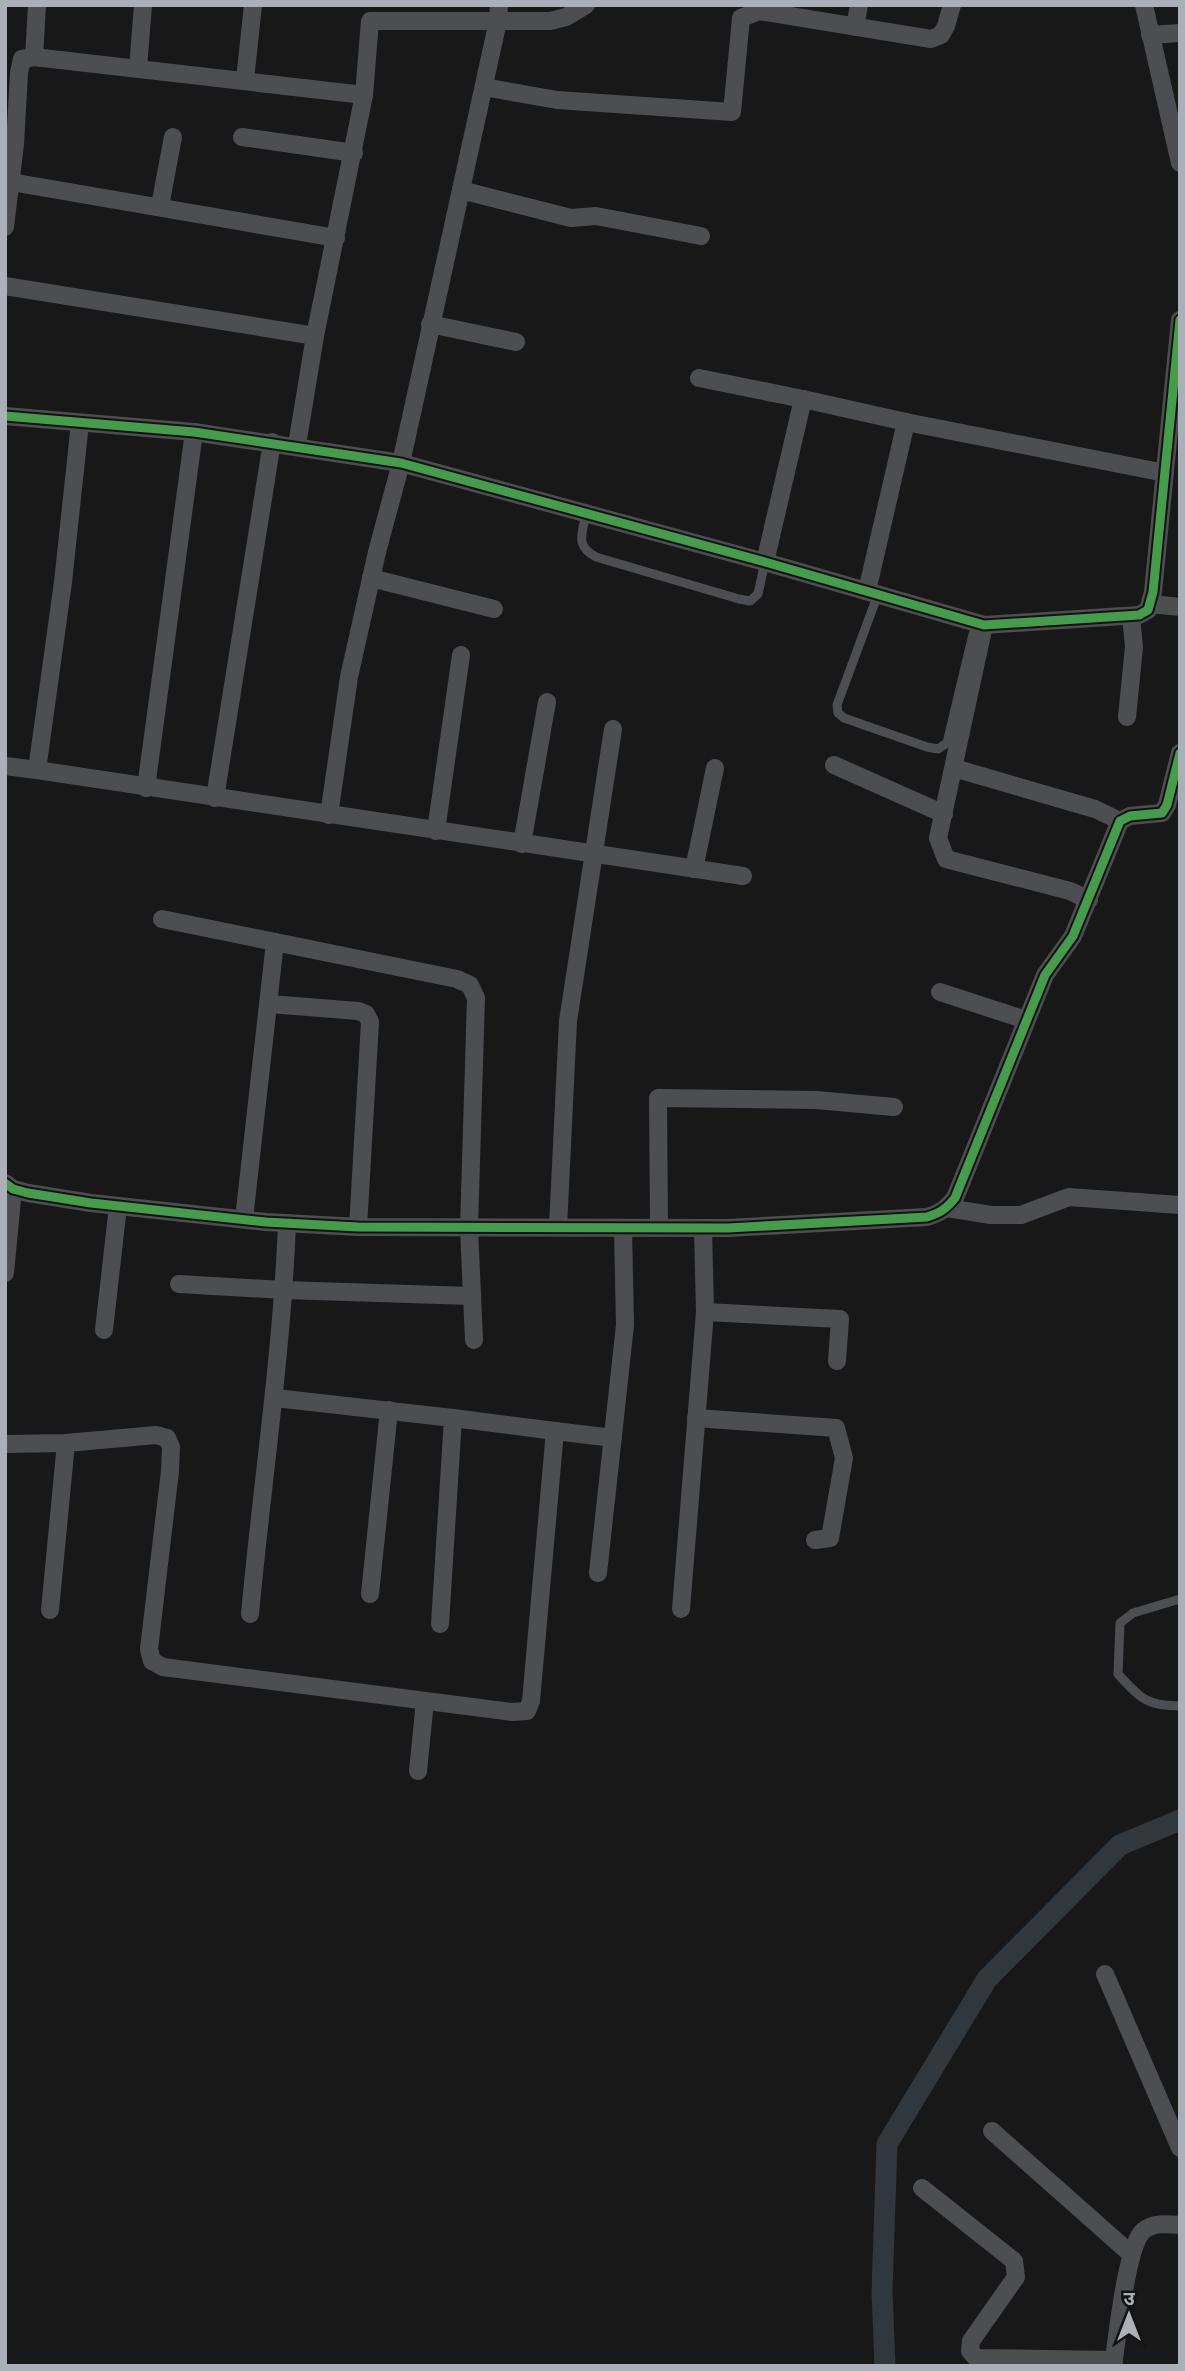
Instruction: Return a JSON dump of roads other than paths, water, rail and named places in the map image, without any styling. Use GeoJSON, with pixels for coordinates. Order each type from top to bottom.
{"type":"FeatureCollection","features":[{"type":"Feature","properties":{"kind":"street"},"geometry":{"type":"LineString","coordinates":[[34,57],[37,5]]}},
{"type":"Feature","properties":{"kind":"street"},"geometry":{"type":"LineString","coordinates":[[138,68],[143,5]]}},
{"type":"Feature","properties":{"kind":"street"},"geometry":{"type":"LineString","coordinates":[[245,80],[253,5]]}},
{"type":"Feature","properties":{"kind":"street"},"geometry":{"type":"LineString","coordinates":[[297,445],[315,336],[364,95],[370,13],[499,13],[550,21],[566,17],[586,5]]}},
{"type":"Feature","properties":{"kind":"street"},"geometry":{"type":"LineString","coordinates":[[855,27],[859,5]]}},
{"type":"Feature","properties":{"kind":"street"},"geometry":{"type":"LineString","coordinates":[[484,87],[557,100],[732,113],[741,18],[760,8],[855,27],[931,38],[941,35],[952,5]]}},
{"type":"Feature","properties":{"kind":"street"},"geometry":{"type":"LineString","coordinates":[[1144,5],[1180,163]]}},
{"type":"Feature","properties":{"kind":"street"},"geometry":{"type":"LineString","coordinates":[[329,815],[349,677],[401,463],[499,13]]}},
{"type":"Feature","properties":{"kind":"street"},"geometry":{"type":"LineString","coordinates":[[1150,35],[1180,33]]}},
{"type":"Feature","properties":{"kind":"street"},"geometry":{"type":"LineString","coordinates":[[5,227],[22,59],[34,57],[364,95]]}},
{"type":"Feature","properties":{"kind":"street"},"geometry":{"type":"LineString","coordinates":[[160,206],[173,137]]}},
{"type":"Feature","properties":{"kind":"street"},"geometry":{"type":"LineString","coordinates":[[242,137],[354,153]]}},
{"type":"Feature","properties":{"kind":"street"},"geometry":{"type":"LineString","coordinates":[[11,182],[336,238]]}},
{"type":"Feature","properties":{"kind":"street"},"geometry":{"type":"LineString","coordinates":[[461,190],[571,218],[597,216],[701,236]]}},
{"type":"Feature","properties":{"kind":"street"},"geometry":{"type":"LineString","coordinates":[[5,286],[315,336]]}},
{"type":"Feature","properties":{"kind":"street"},"geometry":{"type":"LineString","coordinates":[[5,416],[194,432],[297,445],[401,463],[765,562],[980,624],[1131,616],[1148,610],[1151,604],[1177,384],[1180,320]]}},
{"type":"Feature","properties":{"kind":"street"},"geometry":{"type":"LineString","coordinates":[[430,324],[516,342]]}},
{"type":"Feature","properties":{"kind":"street"},"geometry":{"type":"LineString","coordinates":[[699,378],[906,422],[1166,472]]}},
{"type":"Feature","properties":{"kind":"street"},"geometry":{"type":"LineString","coordinates":[[765,562],[803,399]]}},
{"type":"Feature","properties":{"kind":"street"},"geometry":{"type":"LineString","coordinates":[[872,593],[906,422]]}},
{"type":"Feature","properties":{"kind":"street"},"geometry":{"type":"LineString","coordinates":[[37,770],[63,582],[80,423]]}},
{"type":"Feature","properties":{"kind":"street"},"geometry":{"type":"LineString","coordinates":[[146,788],[194,432]]}},
{"type":"Feature","properties":{"kind":"street"},"geometry":{"type":"LineString","coordinates":[[215,798],[272,442]]}},
{"type":"Feature","properties":{"kind":"street"},"geometry":{"type":"LineString","coordinates":[[371,578],[495,609]]}},
{"type":"Feature","properties":{"kind":"street"},"geometry":{"type":"LineString","coordinates":[[1151,604],[1180,607]]}},
{"type":"Feature","properties":{"kind":"street"},"geometry":{"type":"LineString","coordinates":[[1127,717],[1134,647],[1131,616]]}},
{"type":"Feature","properties":{"kind":"street"},"geometry":{"type":"LineString","coordinates":[[980,624],[954,768],[938,838],[946,859],[1070,891],[1089,900]]}},
{"type":"Feature","properties":{"kind":"street"},"geometry":{"type":"LineString","coordinates":[[436,831],[461,655]]}},
{"type":"Feature","properties":{"kind":"street"},"geometry":{"type":"LineString","coordinates":[[522,844],[547,702]]}},
{"type":"Feature","properties":{"kind":"street"},"geometry":{"type":"LineString","coordinates":[[558,1227],[568,1021],[613,729]]}},
{"type":"Feature","properties":{"kind":"street"},"geometry":{"type":"LineString","coordinates":[[5,1273],[9,1186],[44,1196],[118,1206],[286,1223],[358,1227],[703,1228],[927,1217],[940,1213],[954,1198],[1045,975],[1073,936],[1121,821],[1130,816],[1162,813],[1167,805],[1180,753]]}},
{"type":"Feature","properties":{"kind":"street"},"geometry":{"type":"LineString","coordinates":[[834,765],[944,814]]}},
{"type":"Feature","properties":{"kind":"street"},"geometry":{"type":"LineString","coordinates":[[5,766],[743,876]]}},
{"type":"Feature","properties":{"kind":"street"},"geometry":{"type":"LineString","coordinates":[[694,869],[715,768]]}},
{"type":"Feature","properties":{"kind":"street"},"geometry":{"type":"LineString","coordinates":[[954,768],[1095,809],[1121,821]]}},
{"type":"Feature","properties":{"kind":"street"},"geometry":{"type":"LineString","coordinates":[[162,919],[457,979],[470,985],[476,998],[469,1228],[474,1340]]}},
{"type":"Feature","properties":{"kind":"street"},"geometry":{"type":"LineString","coordinates":[[244,1219],[275,942]]}},
{"type":"Feature","properties":{"kind":"street"},"geometry":{"type":"LineString","coordinates":[[940,992],[1026,1020]]}},
{"type":"Feature","properties":{"kind":"street"},"geometry":{"type":"LineString","coordinates":[[270,1004],[358,1011],[366,1014],[370,1022],[358,1227]]}},
{"type":"Feature","properties":{"kind":"street"},"geometry":{"type":"LineString","coordinates":[[659,1228],[658,1098],[816,1100],[894,1107]]}},
{"type":"Feature","properties":{"kind":"street"},"geometry":{"type":"LineString","coordinates":[[947,1208],[991,1215],[1021,1215],[1069,1197],[1180,1205]]}},
{"type":"Feature","properties":{"kind":"street"},"geometry":{"type":"LineString","coordinates":[[104,1330],[118,1206]]}},
{"type":"Feature","properties":{"kind":"street"},"geometry":{"type":"LineString","coordinates":[[250,1614],[260,1506],[275,1398],[284,1290],[286,1223]]}},
{"type":"Feature","properties":{"kind":"street"},"geometry":{"type":"LineString","coordinates":[[598,1573],[625,1325],[623,1228]]}},
{"type":"Feature","properties":{"kind":"street"},"geometry":{"type":"LineString","coordinates":[[681,1609],[705,1312],[703,1228]]}},
{"type":"Feature","properties":{"kind":"street"},"geometry":{"type":"LineString","coordinates":[[179,1284],[471,1296]]}},
{"type":"Feature","properties":{"kind":"street"},"geometry":{"type":"LineString","coordinates":[[705,1312],[840,1319],[837,1361]]}},
{"type":"Feature","properties":{"kind":"street"},"geometry":{"type":"LineString","coordinates":[[275,1398],[613,1438]]}},
{"type":"Feature","properties":{"kind":"street"},"geometry":{"type":"LineString","coordinates":[[370,1594],[389,1410]]}},
{"type":"Feature","properties":{"kind":"street"},"geometry":{"type":"LineString","coordinates":[[440,1624],[453,1418]]}},
{"type":"Feature","properties":{"kind":"street"},"geometry":{"type":"LineString","coordinates":[[696,1418],[836,1428],[844,1458],[830,1538],[815,1540]]}},
{"type":"Feature","properties":{"kind":"street"},"geometry":{"type":"LineString","coordinates":[[5,1444],[66,1443],[156,1435],[167,1438],[171,1447],[149,1649],[152,1661],[163,1667],[425,1702],[527,1712],[531,1701],[555,1431]]}},
{"type":"Feature","properties":{"kind":"street"},"geometry":{"type":"LineString","coordinates":[[50,1610],[66,1443]]}},
{"type":"Feature","properties":{"kind":"street"},"geometry":{"type":"LineString","coordinates":[[418,1771],[425,1702]]}},
{"type":"Feature","properties":{"kind":"street"},"geometry":{"type":"LineString","coordinates":[[1105,1974],[1180,2148]]}},
{"type":"Feature","properties":{"kind":"street"},"geometry":{"type":"LineString","coordinates":[[992,2131],[1131,2254]]}},
{"type":"Feature","properties":{"kind":"street"},"geometry":{"type":"LineString","coordinates":[[922,2188],[1014,2261],[1016,2277],[971,2341],[970,2351],[976,2358],[1113,2363],[1131,2254],[1142,2232],[1160,2224],[1180,2225]]}},
{"type":"Feature","properties":{"kind":"lane"},"geometry":{"type":"LineString","coordinates":[[586,514],[582,544],[586,552],[739,599],[750,601],[758,594],[765,562]]}},
{"type":"Feature","properties":{"kind":"lane"},"geometry":{"type":"LineString","coordinates":[[872,593],[837,705],[838,713],[844,718],[927,747],[938,749],[947,743],[980,624]]}},
{"type":"Feature","properties":{"kind":"lane"},"geometry":{"type":"LineString","coordinates":[[1180,1599],[1133,1613],[1120,1623],[1118,1650],[1118,1674],[1143,1701],[1160,1706],[1180,1706]]}},
{"type":"Feature","properties":{"kind":"waterway"},"geometry":{"type":"LineString","coordinates":[[885,2366],[882,2291],[887,2144],[987,1979],[1120,1845],[1180,1820]]}}]}
